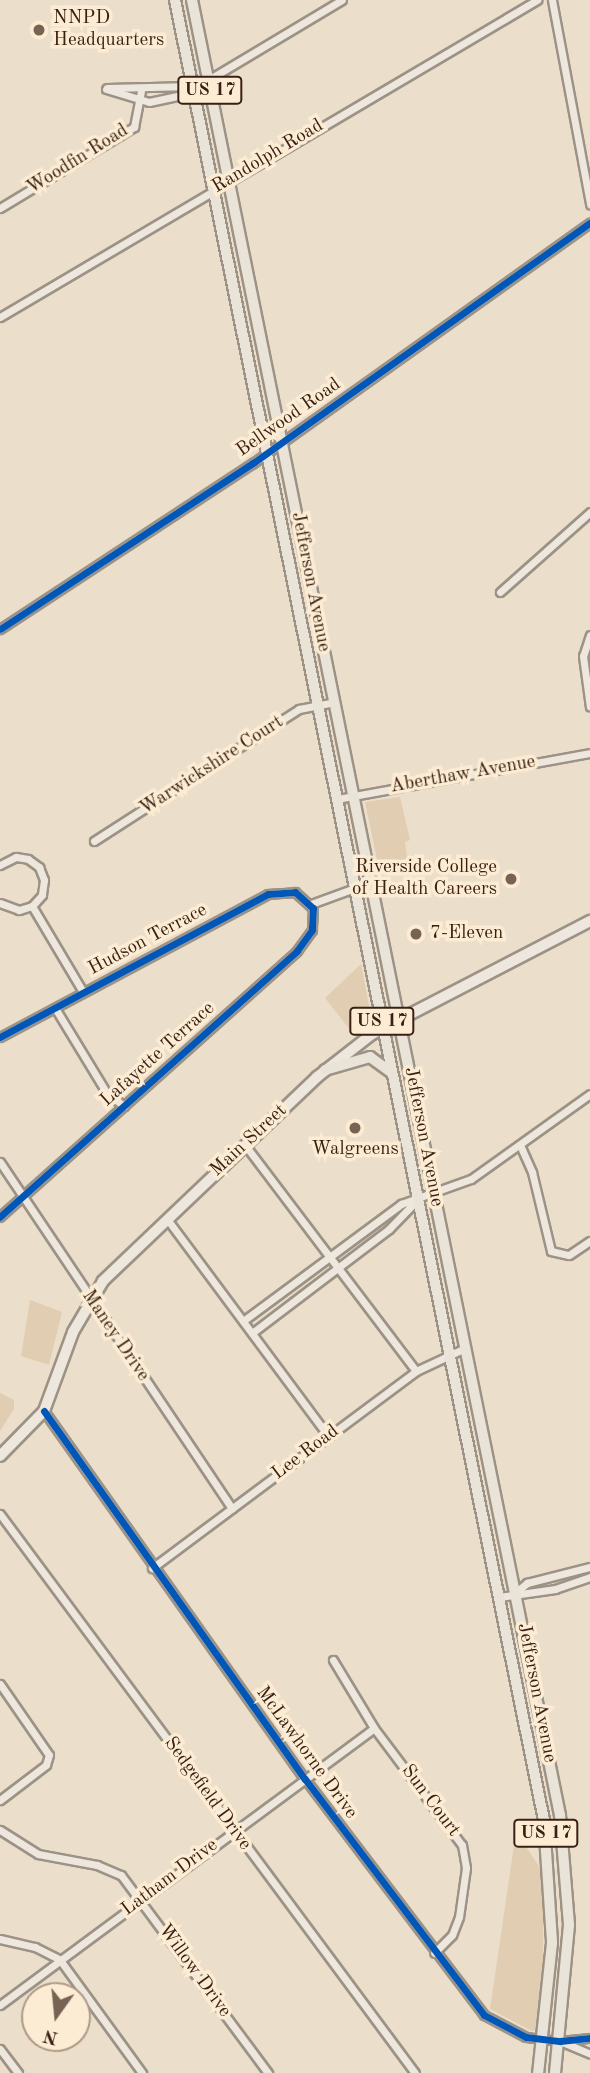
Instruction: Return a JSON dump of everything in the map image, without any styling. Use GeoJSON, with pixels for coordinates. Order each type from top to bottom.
{"type":"FeatureCollection","features":[{"type":"Feature","properties":{"kind":"main road","name":"Jefferson Avenue"},"geometry":{"type":"LineString","coordinates":[[175,0],[499,1597],[549,1860],[552,1943],[538,2073]]}},
{"type":"Feature","properties":{"kind":"main road","name":"Jefferson Avenue"},"geometry":{"type":"LineString","coordinates":[[192,0],[515,1593],[566,1858],[568,1962],[555,2073]]}},
{"type":"Feature","properties":{"kind":"main road","name":"Main Street"},"geometry":{"type":"LineString","coordinates":[[0,1456],[44,1411],[73,1332],[90,1299],[113,1269],[325,1070],[383,1028],[590,921]]}},
{"type":"Feature","properties":{"kind":"main road"},"geometry":{"type":"LineString","coordinates":[[325,1070],[370,1057],[392,1073]]}},
{"type":"Feature","properties":{"kind":"street","name":"Woodfin Road"},"geometry":{"type":"LineString","coordinates":[[193,86],[141,90],[106,89],[140,101],[180,96],[342,0]]}},
{"type":"Feature","properties":{"kind":"street","name":"Randolph Road"},"geometry":{"type":"LineString","coordinates":[[0,317],[537,0]]}},
{"type":"Feature","properties":{"kind":"street"},"geometry":{"type":"LineString","coordinates":[[552,0],[590,204]]}},
{"type":"Feature","properties":{"kind":"street","name":"Woodfin Road"},"geometry":{"type":"LineString","coordinates":[[0,208],[130,129],[138,120],[141,90]]}},
{"type":"Feature","properties":{"kind":"street","name":"Bellwood Road"},"geometry":{"type":"LineString","coordinates":[[0,629],[267,453],[590,223]]}},
{"type":"Feature","properties":{"kind":"street"},"geometry":{"type":"LineString","coordinates":[[500,592],[590,512]]}},
{"type":"Feature","properties":{"kind":"street"},"geometry":{"type":"LineString","coordinates":[[590,635],[583,654],[590,707]]}},
{"type":"Feature","properties":{"kind":"street","name":"Warwickshire Court"},"geometry":{"type":"LineString","coordinates":[[93,841],[299,709],[334,702]]}},
{"type":"Feature","properties":{"kind":"street","name":"Aberthaw Avenue"},"geometry":{"type":"LineString","coordinates":[[337,799],[590,753]]}},
{"type":"Feature","properties":{"kind":"street"},"geometry":{"type":"LineString","coordinates":[[0,865],[22,857],[39,867],[44,887],[32,906],[19,910],[0,903]]}},
{"type":"Feature","properties":{"kind":"street"},"geometry":{"type":"LineString","coordinates":[[311,904],[371,882]]}},
{"type":"Feature","properties":{"kind":"street","name":"Hudson Terrace"},"geometry":{"type":"LineString","coordinates":[[0,1037],[268,894],[295,892],[311,904]]}},
{"type":"Feature","properties":{"kind":"street","name":"Lafayette Terrace"},"geometry":{"type":"LineString","coordinates":[[0,1217],[297,951],[312,930],[311,904]]}},
{"type":"Feature","properties":{"kind":"street"},"geometry":{"type":"LineString","coordinates":[[32,906],[83,992]]}},
{"type":"Feature","properties":{"kind":"street"},"geometry":{"type":"LineString","coordinates":[[55,1008],[106,1092],[124,1106]]}},
{"type":"Feature","properties":{"kind":"street"},"geometry":{"type":"LineString","coordinates":[[243,1321],[401,1204],[471,1179],[590,1094]]}},
{"type":"Feature","properties":{"kind":"street"},"geometry":{"type":"LineString","coordinates":[[245,1145],[416,1371]]}},
{"type":"Feature","properties":{"kind":"street"},"geometry":{"type":"LineString","coordinates":[[520,1145],[531,1172],[551,1251],[569,1255],[590,1241]]}},
{"type":"Feature","properties":{"kind":"street","name":"Maney Drive"},"geometry":{"type":"LineString","coordinates":[[0,1162],[232,1508]]}},
{"type":"Feature","properties":{"kind":"street"},"geometry":{"type":"LineString","coordinates":[[252,1333],[368,1246],[408,1213],[418,1199]]}},
{"type":"Feature","properties":{"kind":"street"},"geometry":{"type":"LineString","coordinates":[[167,1219],[328,1436]]}},
{"type":"Feature","properties":{"kind":"street"},"geometry":{"type":"LineString","coordinates":[[360,1234],[368,1246]]}},
{"type":"Feature","properties":{"kind":"street","name":"Lee Road"},"geometry":{"type":"LineString","coordinates":[[152,1568],[416,1371],[465,1348]]}},
{"type":"Feature","properties":{"kind":"street","name":"McLawhorne Drive"},"geometry":{"type":"LineString","coordinates":[[44,1411],[152,1568],[305,1779],[434,1953],[484,2015],[506,2031],[543,2041],[590,2038]]}},
{"type":"Feature","properties":{"kind":"street","name":"Sedgefield Drive"},"geometry":{"type":"LineString","coordinates":[[0,1514],[415,2073]]}},
{"type":"Feature","properties":{"kind":"street"},"geometry":{"type":"LineString","coordinates":[[515,1593],[527,1583],[590,1567]]}},
{"type":"Feature","properties":{"kind":"street"},"geometry":{"type":"LineString","coordinates":[[499,1597],[555,1590],[590,1577]]}},
{"type":"Feature","properties":{"kind":"street","name":"Sun Court"},"geometry":{"type":"LineString","coordinates":[[333,1660],[374,1728],[458,1838],[465,1854],[456,1926],[434,1953]]}},
{"type":"Feature","properties":{"kind":"street"},"geometry":{"type":"LineString","coordinates":[[0,1684],[49,1755],[46,1765],[0,1800]]}},
{"type":"Feature","properties":{"kind":"street","name":"Latham Drive"},"geometry":{"type":"LineString","coordinates":[[0,2005],[374,1728]]}},
{"type":"Feature","properties":{"kind":"street","name":"Willow Drive"},"geometry":{"type":"LineString","coordinates":[[0,1830],[38,1854],[111,1870],[142,1899],[268,2073]]}},
{"type":"Feature","properties":{"kind":"street"},"geometry":{"type":"LineString","coordinates":[[0,1939],[35,1947],[60,1960],[142,2073]]}},
{"type":"Feature","properties":{"kind":"street","name":"McLawhorne Drive"},"geometry":{"type":"LineString","coordinates":[[560,2041],[590,2054]]}},
{"type":"Feature","properties":{"kind":"street"},"geometry":{"type":"LineString","coordinates":[[0,2049],[18,2073]]}},
{"type":"Feature","properties":{"kind":"shaded area"},"geometry":{"type":"Polygon","coordinates":[[[400,797],[410,840],[405,842],[407,857],[412,863],[379,869],[365,802],[400,797]]]}},
{"type":"Feature","properties":{"kind":"shaded area"},"geometry":{"type":"Polygon","coordinates":[[[361,964],[370,1011],[366,1020],[351,1031],[325,998],[361,964]]]}},
{"type":"Feature","properties":{"kind":"shaded area"},"geometry":{"type":"Polygon","coordinates":[[[30,1300],[62,1312],[49,1365],[21,1356],[30,1300]]]}},
{"type":"Feature","properties":{"kind":"shaded area"},"geometry":{"type":"Polygon","coordinates":[[[0,1393],[14,1400],[14,1409],[0,1431],[0,1393]]]}},
{"type":"Feature","properties":{"kind":"shaded area"},"geometry":{"type":"Polygon","coordinates":[[[516,1832],[543,1872],[543,1968],[537,2029],[532,2031],[490,2009],[516,1832]]]}},
{"type":"Feature","properties":{"kind":"cycle path"},"geometry":{"type":"LineString","coordinates":[[0,629],[253,463],[590,223]]}},
{"type":"Feature","properties":{"kind":"cycle path"},"geometry":{"type":"LineString","coordinates":[[0,1037],[268,894],[295,892],[313,908],[312,930],[297,951],[0,1217]]}},
{"type":"Feature","properties":{"kind":"cycle path"},"geometry":{"type":"LineString","coordinates":[[44,1411],[305,1779],[484,2015],[526,2037],[560,2041],[590,2038]]}},
{"type":"Feature","properties":{"kind":"place","name":"NNPD Headquarters"},"geometry":{"type":"Point","coordinates":[39,30]}},
{"type":"Feature","properties":{"kind":"place","name":"Riverside College of Health Careers"},"geometry":{"type":"Point","coordinates":[511,879]}},
{"type":"Feature","properties":{"kind":"place","name":"7-Eleven"},"geometry":{"type":"Point","coordinates":[416,934]}},
{"type":"Feature","properties":{"kind":"place","name":"Walgreens"},"geometry":{"type":"Point","coordinates":[355,1128]}}]}
